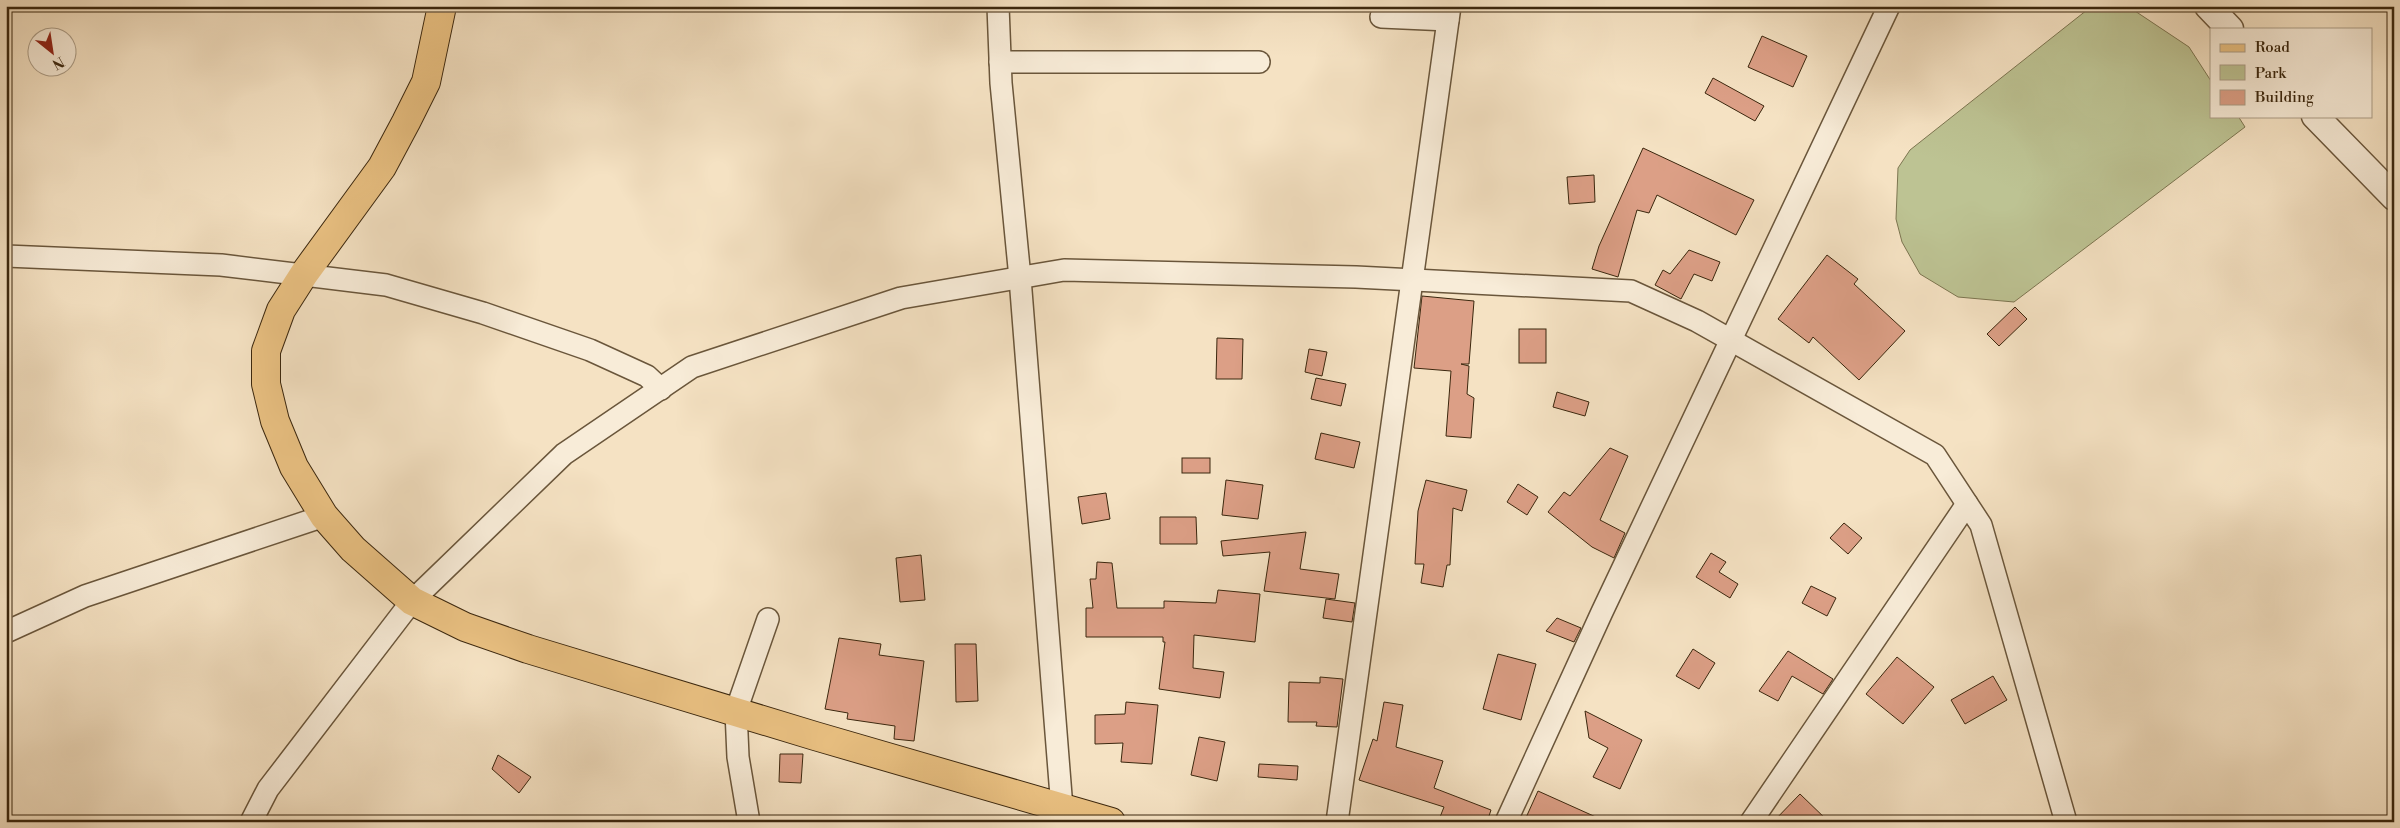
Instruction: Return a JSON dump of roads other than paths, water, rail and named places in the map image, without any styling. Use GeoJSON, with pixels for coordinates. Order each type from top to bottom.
{"type":"FeatureCollection","features":[{"type":"Feature","properties":{"kind":"main road"},"geometry":{"type":"LineString","coordinates":[[442,6],[426,82],[406,122],[382,167],[304,274],[281,310],[266,351],[266,384],[275,421],[294,467],[324,516],[353,549],[412,601],[465,627],[528,649],[736,711],[1061,814],[1111,822]]}},
{"type":"Feature","properties":{"kind":"street"},"geometry":{"type":"LineString","coordinates":[[998,6],[1000,62],[1020,278],[1061,814]]}},
{"type":"Feature","properties":{"kind":"street"},"geometry":{"type":"LineString","coordinates":[[1506,822],[1602,612],[1889,6]]}},
{"type":"Feature","properties":{"kind":"street"},"geometry":{"type":"LineString","coordinates":[[2208,6],[2229,28]]}},
{"type":"Feature","properties":{"kind":"street"},"geometry":{"type":"LineString","coordinates":[[1337,822],[1449,13],[1381,17]]}},
{"type":"Feature","properties":{"kind":"street"},"geometry":{"type":"LineString","coordinates":[[1000,62],[1259,62]]}},
{"type":"Feature","properties":{"kind":"street"},"geometry":{"type":"LineString","coordinates":[[2317,118],[2394,197]]}},
{"type":"Feature","properties":{"kind":"street"},"geometry":{"type":"LineString","coordinates":[[6,256],[221,265],[386,285],[483,313],[590,350],[647,376],[661,389]]}},
{"type":"Feature","properties":{"kind":"street"},"geometry":{"type":"LineString","coordinates":[[251,822],[268,790],[412,601],[564,454],[692,367],[901,298],[1064,270],[1412,280],[1631,291],[1697,321],[1732,340],[1935,455],[1981,525],[2066,822]]}},
{"type":"Feature","properties":{"kind":"street"},"geometry":{"type":"LineString","coordinates":[[1751,822],[1967,504]]}},
{"type":"Feature","properties":{"kind":"street"},"geometry":{"type":"LineString","coordinates":[[6,632],[85,596],[324,516]]}},
{"type":"Feature","properties":{"kind":"street"},"geometry":{"type":"LineString","coordinates":[[749,822],[738,757],[736,711],[768,618]]}}]}
